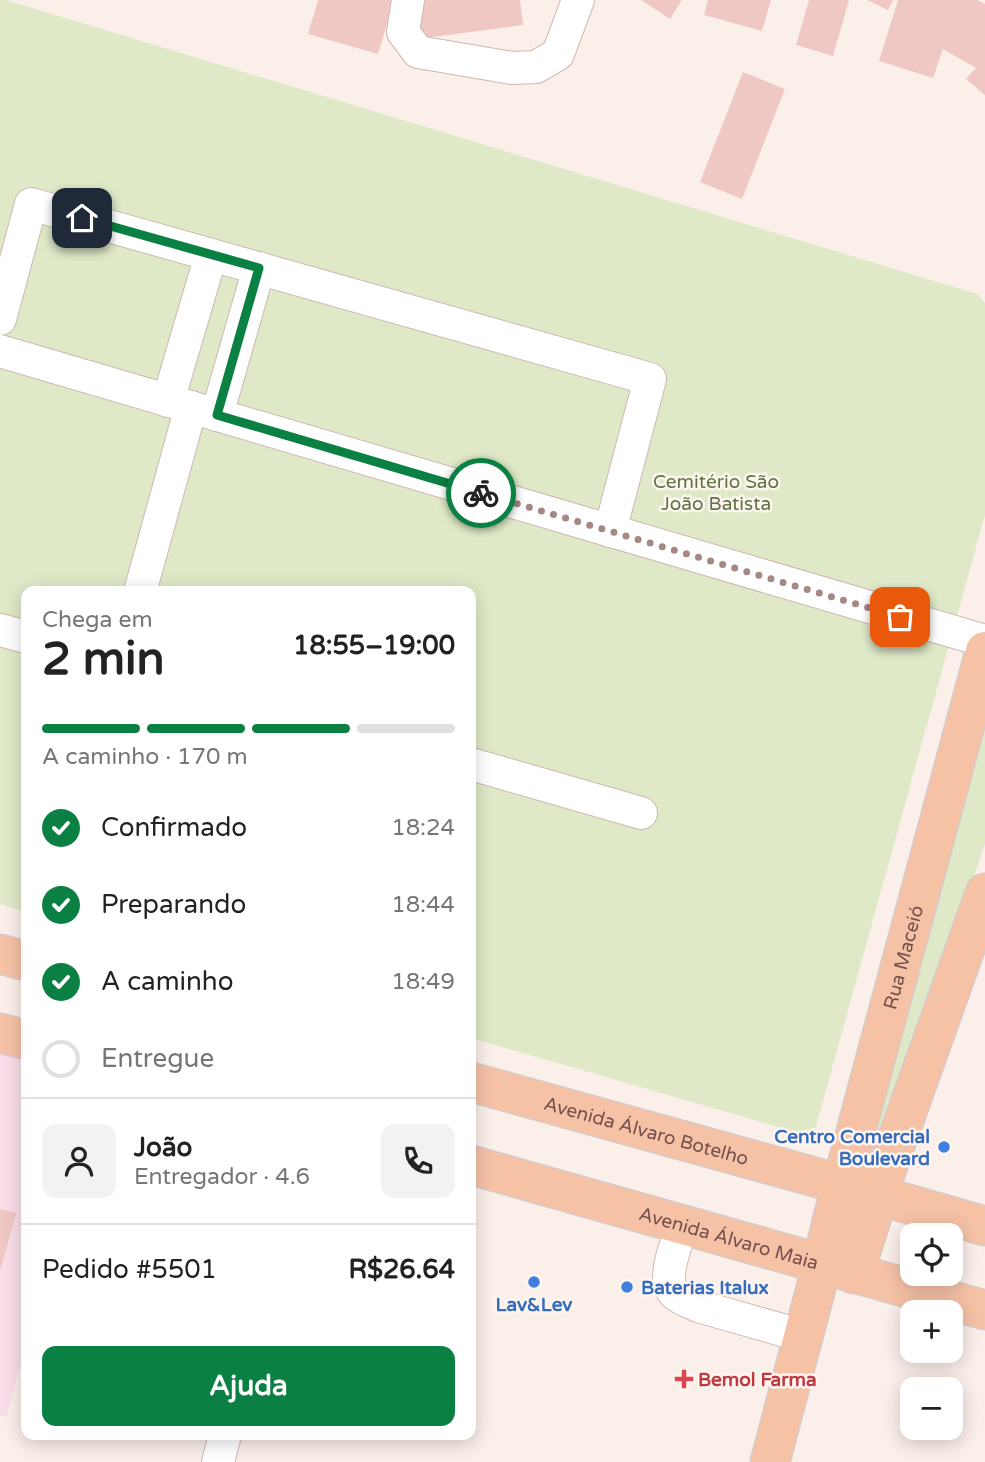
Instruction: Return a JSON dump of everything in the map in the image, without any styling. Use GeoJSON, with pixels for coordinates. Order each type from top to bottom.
{"type":"FeatureCollection","features":[{"type":"Feature","properties":{"kind":"main road","name":"Rua Maceió"},"geometry":{"type":"LineString","coordinates":[[838,1270],[842,1185],[985,651]]}},
{"type":"Feature","properties":{"kind":"main road"},"geometry":{"type":"LineString","coordinates":[[770,1462],[803,1336],[878,1196],[985,893]]}},
{"type":"Feature","properties":{"kind":"main road"},"geometry":{"type":"LineString","coordinates":[[0,954],[21,960]]}},
{"type":"Feature","properties":{"kind":"main road"},"geometry":{"type":"LineString","coordinates":[[0,1033],[21,1039]]}},
{"type":"Feature","properties":{"kind":"main road","name":"Avenida Álvaro Botelho"},"geometry":{"type":"LineString","coordinates":[[476,1083],[985,1226]]}},
{"type":"Feature","properties":{"kind":"main road","name":"Avenida Álvaro Maia"},"geometry":{"type":"LineString","coordinates":[[476,1166],[985,1310]]}},
{"type":"Feature","properties":{"kind":"street"},"geometry":{"type":"LineString","coordinates":[[408,0],[403,32],[418,52],[512,68],[536,67],[558,54],[578,0]]}},
{"type":"Feature","properties":{"kind":"street"},"geometry":{"type":"LineString","coordinates":[[0,319],[31,204],[650,379],[610,531]]}},
{"type":"Feature","properties":{"kind":"street"},"geometry":{"type":"LineString","coordinates":[[142,586],[192,408],[211,255]]}},
{"type":"Feature","properties":{"kind":"street"},"geometry":{"type":"LineString","coordinates":[[192,408],[259,268]]}},
{"type":"Feature","properties":{"kind":"street"},"geometry":{"type":"LineString","coordinates":[[0,351],[985,641]]}},
{"type":"Feature","properties":{"kind":"street"},"geometry":{"type":"LineString","coordinates":[[0,630],[21,636]]}},
{"type":"Feature","properties":{"kind":"street"},"geometry":{"type":"LineString","coordinates":[[476,765],[640,813]]}},
{"type":"Feature","properties":{"kind":"street"},"geometry":{"type":"LineString","coordinates":[[682,1226],[669,1269],[673,1291],[683,1300],[698,1306],[803,1336]]}},
{"type":"Feature","properties":{"kind":"street"},"geometry":{"type":"LineString","coordinates":[[218,1462],[224,1440]]}},
{"type":"Feature","properties":{"kind":"shaded area"},"geometry":{"type":"Polygon","coordinates":[[[0,1045],[21,1051],[21,1362],[6,1417],[0,1415],[0,1045]]]}},
{"type":"Feature","properties":{"kind":"green space","name":"Cemitério São João Batista"},"geometry":{"type":"Polygon","coordinates":[[[0,0],[977,294],[985,303],[985,515],[813,1137],[476,1039],[476,586],[21,586],[21,910],[0,904],[0,0]]]}},
{"type":"Feature","properties":{"kind":"green space"},"geometry":{"type":"Polygon","coordinates":[[[985,717],[985,844],[870,1181],[859,1178],[985,717]]]}},
{"type":"Feature","properties":{"kind":"building"},"geometry":{"type":"Polygon","coordinates":[[[318,0],[394,0],[378,54],[308,34],[318,0]]]}},
{"type":"Feature","properties":{"kind":"building"},"geometry":{"type":"Polygon","coordinates":[[[413,0],[520,0],[523,25],[418,39],[413,0]]]}},
{"type":"Feature","properties":{"kind":"building"},"geometry":{"type":"Polygon","coordinates":[[[641,0],[682,0],[670,19],[641,0]]]}},
{"type":"Feature","properties":{"kind":"building"},"geometry":{"type":"Polygon","coordinates":[[[708,0],[771,0],[762,31],[704,15],[708,0]]]}},
{"type":"Feature","properties":{"kind":"building"},"geometry":{"type":"Polygon","coordinates":[[[809,0],[849,0],[833,56],[796,45],[809,0]]]}},
{"type":"Feature","properties":{"kind":"building"},"geometry":{"type":"Polygon","coordinates":[[[867,0],[893,0],[888,10],[867,0]]]}},
{"type":"Feature","properties":{"kind":"building"},"geometry":{"type":"Polygon","coordinates":[[[898,0],[977,0],[985,4],[985,95],[966,79],[976,68],[943,49],[933,78],[879,61],[898,0]]]}},
{"type":"Feature","properties":{"kind":"building"},"geometry":{"type":"Polygon","coordinates":[[[743,72],[785,89],[742,199],[700,182],[743,72]]]}},
{"type":"Feature","properties":{"kind":"building"},"geometry":{"type":"Polygon","coordinates":[[[0,1209],[16,1213],[1,1268],[0,1268],[0,1209]]]}},
{"type":"Feature","properties":{"kind":"way so far"},"geometry":{"type":"LineString","coordinates":[[481,493],[900,617]]}},
{"type":"Feature","properties":{"kind":"place","name":"Centro Comercial Boulevard"},"geometry":{"type":"Point","coordinates":[944,1147]}},
{"type":"Feature","properties":{"kind":"place","name":"Lav&Lev"},"geometry":{"type":"Point","coordinates":[534,1282]}},
{"type":"Feature","properties":{"kind":"place","name":"Baterias Italux"},"geometry":{"type":"Point","coordinates":[627,1287]}},
{"type":"Feature","properties":{"kind":"place","name":"Bemol Farma"},"geometry":{"type":"Point","coordinates":[684,1379]}},
{"type":"Feature","properties":{"kind":"route"},"geometry":{"type":"LineString","coordinates":[[82,218],[259,268],[217,415],[481,493]]}}]}
